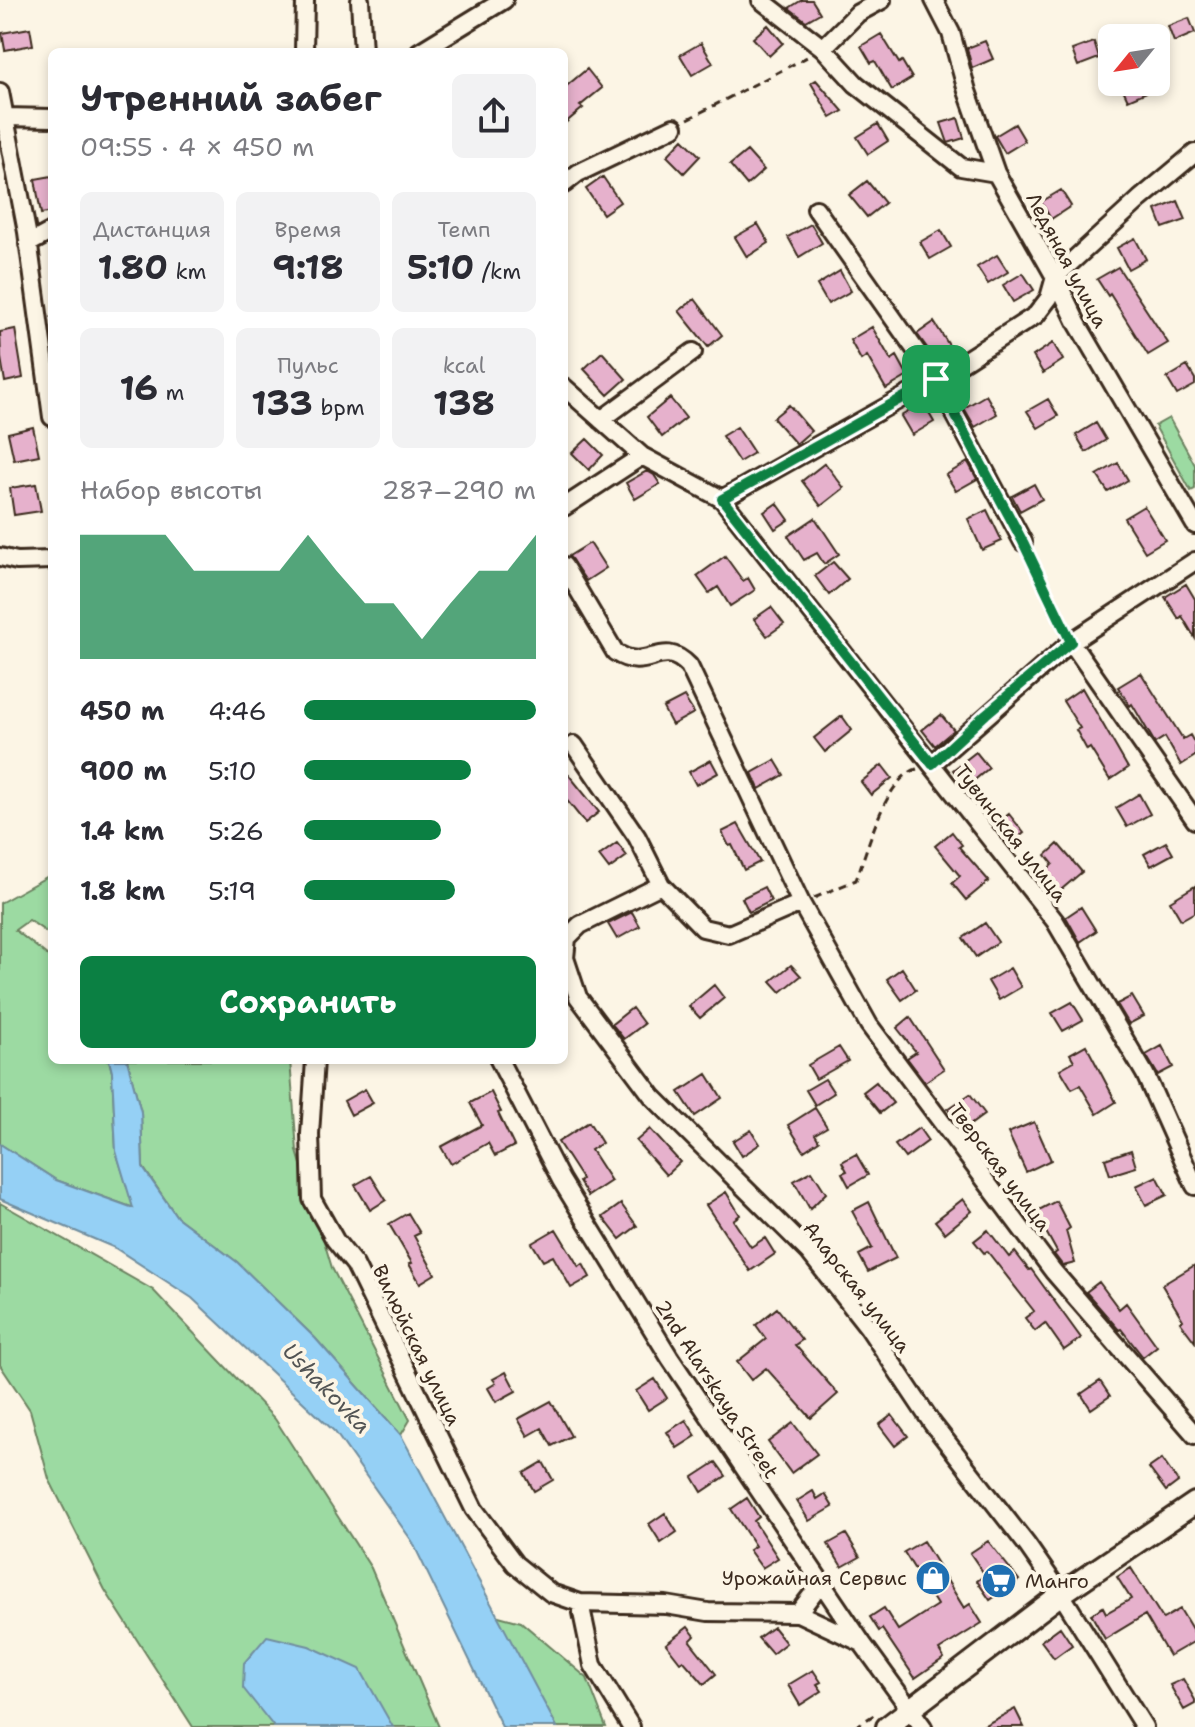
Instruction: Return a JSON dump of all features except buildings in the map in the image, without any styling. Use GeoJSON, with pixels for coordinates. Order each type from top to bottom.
{"type":"FeatureCollection","features":[{"type":"Feature","properties":{"kind":"main road"},"geometry":{"type":"LineString","coordinates":[[887,1727],[1061,1594],[1195,1503]]}},
{"type":"Feature","properties":{"kind":"street"},"geometry":{"type":"LineString","coordinates":[[304,48],[306,0]]}},
{"type":"Feature","properties":{"kind":"street"},"geometry":{"type":"LineString","coordinates":[[360,0],[363,48]]}},
{"type":"Feature","properties":{"kind":"street"},"geometry":{"type":"LineString","coordinates":[[426,48],[504,0]]}},
{"type":"Feature","properties":{"kind":"street"},"geometry":{"type":"LineString","coordinates":[[761,0],[823,48],[856,84],[961,167],[996,173]]}},
{"type":"Feature","properties":{"kind":"street"},"geometry":{"type":"LineString","coordinates":[[823,48],[858,13],[882,0]]}},
{"type":"Feature","properties":{"kind":"street","name":"Ледяная улица"},"geometry":{"type":"LineString","coordinates":[[934,0],[951,33],[967,91],[996,173],[1055,277],[1077,323],[1195,525]]}},
{"type":"Feature","properties":{"kind":"street"},"geometry":{"type":"LineString","coordinates":[[0,92],[28,244],[48,388]]}},
{"type":"Feature","properties":{"kind":"street"},"geometry":{"type":"LineString","coordinates":[[5,117],[48,118]]}},
{"type":"Feature","properties":{"kind":"street"},"geometry":{"type":"LineString","coordinates":[[568,181],[578,173],[674,127]]}},
{"type":"Feature","properties":{"kind":"street"},"geometry":{"type":"LineString","coordinates":[[722,499],[936,379],[1036,315],[1049,298],[1055,277],[1195,153]]}},
{"type":"Feature","properties":{"kind":"street"},"geometry":{"type":"LineString","coordinates":[[816,209],[936,379],[1023,542]]}},
{"type":"Feature","properties":{"kind":"street"},"geometry":{"type":"LineString","coordinates":[[28,244],[48,233]]}},
{"type":"Feature","properties":{"kind":"street"},"geometry":{"type":"LineString","coordinates":[[601,420],[693,352]]}},
{"type":"Feature","properties":{"kind":"street","name":"Тувинская улица"},"geometry":{"type":"LineString","coordinates":[[568,391],[642,456],[722,499],[932,764],[1055,921],[1145,1074],[1195,1186]]}},
{"type":"Feature","properties":{"kind":"street"},"geometry":{"type":"LineString","coordinates":[[568,504],[642,456]]}},
{"type":"Feature","properties":{"kind":"street"},"geometry":{"type":"LineString","coordinates":[[0,557],[17,561],[48,560]]}},
{"type":"Feature","properties":{"kind":"street"},"geometry":{"type":"LineString","coordinates":[[932,764],[1071,642],[1195,561]]}},
{"type":"Feature","properties":{"kind":"street","name":"Тверская улица"},"geometry":{"type":"LineString","coordinates":[[568,573],[615,652],[627,660],[642,661],[664,652],[679,655],[689,666],[801,903],[869,1025],[1053,1271],[1195,1435]]}},
{"type":"Feature","properties":{"kind":"street"},"geometry":{"type":"LineString","coordinates":[[1071,642],[1195,820]]}},
{"type":"Feature","properties":{"kind":"street"},"geometry":{"type":"LineString","coordinates":[[574,745],[637,837],[661,885],[703,928],[729,934],[801,903]]}},
{"type":"Feature","properties":{"kind":"street","name":"Аларская улица"},"geometry":{"type":"LineString","coordinates":[[568,937],[580,925],[661,885]]}},
{"type":"Feature","properties":{"kind":"street","name":"Аларская улица"},"geometry":{"type":"LineString","coordinates":[[568,967],[578,997],[653,1097],[809,1252],[868,1327],[932,1423],[1061,1594],[1144,1727]]}},
{"type":"Feature","properties":{"kind":"street","name":"Вилюйская улица"},"geometry":{"type":"LineString","coordinates":[[315,1064],[310,1134],[312,1199],[335,1240],[355,1265],[474,1509],[515,1564],[551,1593],[580,1603]]}},
{"type":"Feature","properties":{"kind":"street","name":"2nd Alarskaya Street"},"geometry":{"type":"LineString","coordinates":[[501,1064],[561,1180],[662,1346],[862,1643],[923,1727]]}},
{"type":"Feature","properties":{"kind":"street"},"geometry":{"type":"LineString","coordinates":[[798,1613],[821,1583]]}},
{"type":"Feature","properties":{"kind":"street"},"geometry":{"type":"LineString","coordinates":[[631,1727],[593,1665],[580,1603],[666,1605],[708,1612],[798,1613],[862,1643]]}},
{"type":"Feature","properties":{"kind":"path"},"geometry":{"type":"LineString","coordinates":[[674,127],[823,48]]}},
{"type":"Feature","properties":{"kind":"path"},"geometry":{"type":"LineString","coordinates":[[1023,542],[1071,642]]}},
{"type":"Feature","properties":{"kind":"path"},"geometry":{"type":"LineString","coordinates":[[801,903],[856,880],[888,796],[906,772],[932,764]]}},
{"type":"Feature","properties":{"kind":"green space"},"geometry":{"type":"Polygon","coordinates":[[[1169,418],[1195,465],[1195,489],[1191,491],[1155,426],[1169,418]]]}},
{"type":"Feature","properties":{"kind":"green space"},"geometry":{"type":"Polygon","coordinates":[[[48,876],[48,933],[29,920],[15,930],[48,956],[48,1064],[110,1064],[116,1151],[134,1208],[56,1180],[0,1144],[0,903],[48,876]]]}},
{"type":"Feature","properties":{"kind":"green space"},"geometry":{"type":"Polygon","coordinates":[[[128,1064],[290,1064],[297,1151],[332,1268],[410,1420],[401,1435],[315,1338],[237,1262],[177,1217],[143,1167],[141,1112],[128,1064]]]}},
{"type":"Feature","properties":{"kind":"green space"},"geometry":{"type":"Polygon","coordinates":[[[0,1203],[153,1290],[275,1419],[371,1568],[439,1727],[193,1727],[105,1590],[49,1479],[30,1410],[0,1365],[0,1203]]]}},
{"type":"Feature","properties":{"kind":"green space"},"geometry":{"type":"Polygon","coordinates":[[[495,1615],[521,1622],[587,1678],[606,1727],[557,1727],[495,1615]]]}},
{"type":"Feature","properties":{"kind":"water","name":"Ushakovka"},"geometry":{"type":"Polygon","coordinates":[[[110,1064],[128,1064],[141,1112],[143,1168],[177,1217],[237,1262],[315,1338],[401,1435],[557,1727],[502,1727],[412,1541],[335,1432],[192,1298],[115,1248],[0,1199],[0,1144],[56,1180],[133,1208],[116,1151],[110,1064]]]}},
{"type":"Feature","properties":{"kind":"water"},"geometry":{"type":"Polygon","coordinates":[[[267,1636],[309,1646],[360,1669],[393,1727],[274,1727],[243,1688],[244,1663],[267,1636]]]}},
{"type":"Feature","properties":{"kind":"place","name":"Урожайная Сервис"},"geometry":{"type":"Point","coordinates":[933,1578]}},
{"type":"Feature","properties":{"kind":"place","name":"Манго"},"geometry":{"type":"Point","coordinates":[999,1581]}},
{"type":"Feature","properties":{"kind":"route"},"geometry":{"type":"LineString","coordinates":[[936,379],[1023,542],[1071,642],[932,764],[722,499],[936,379]]}}]}
